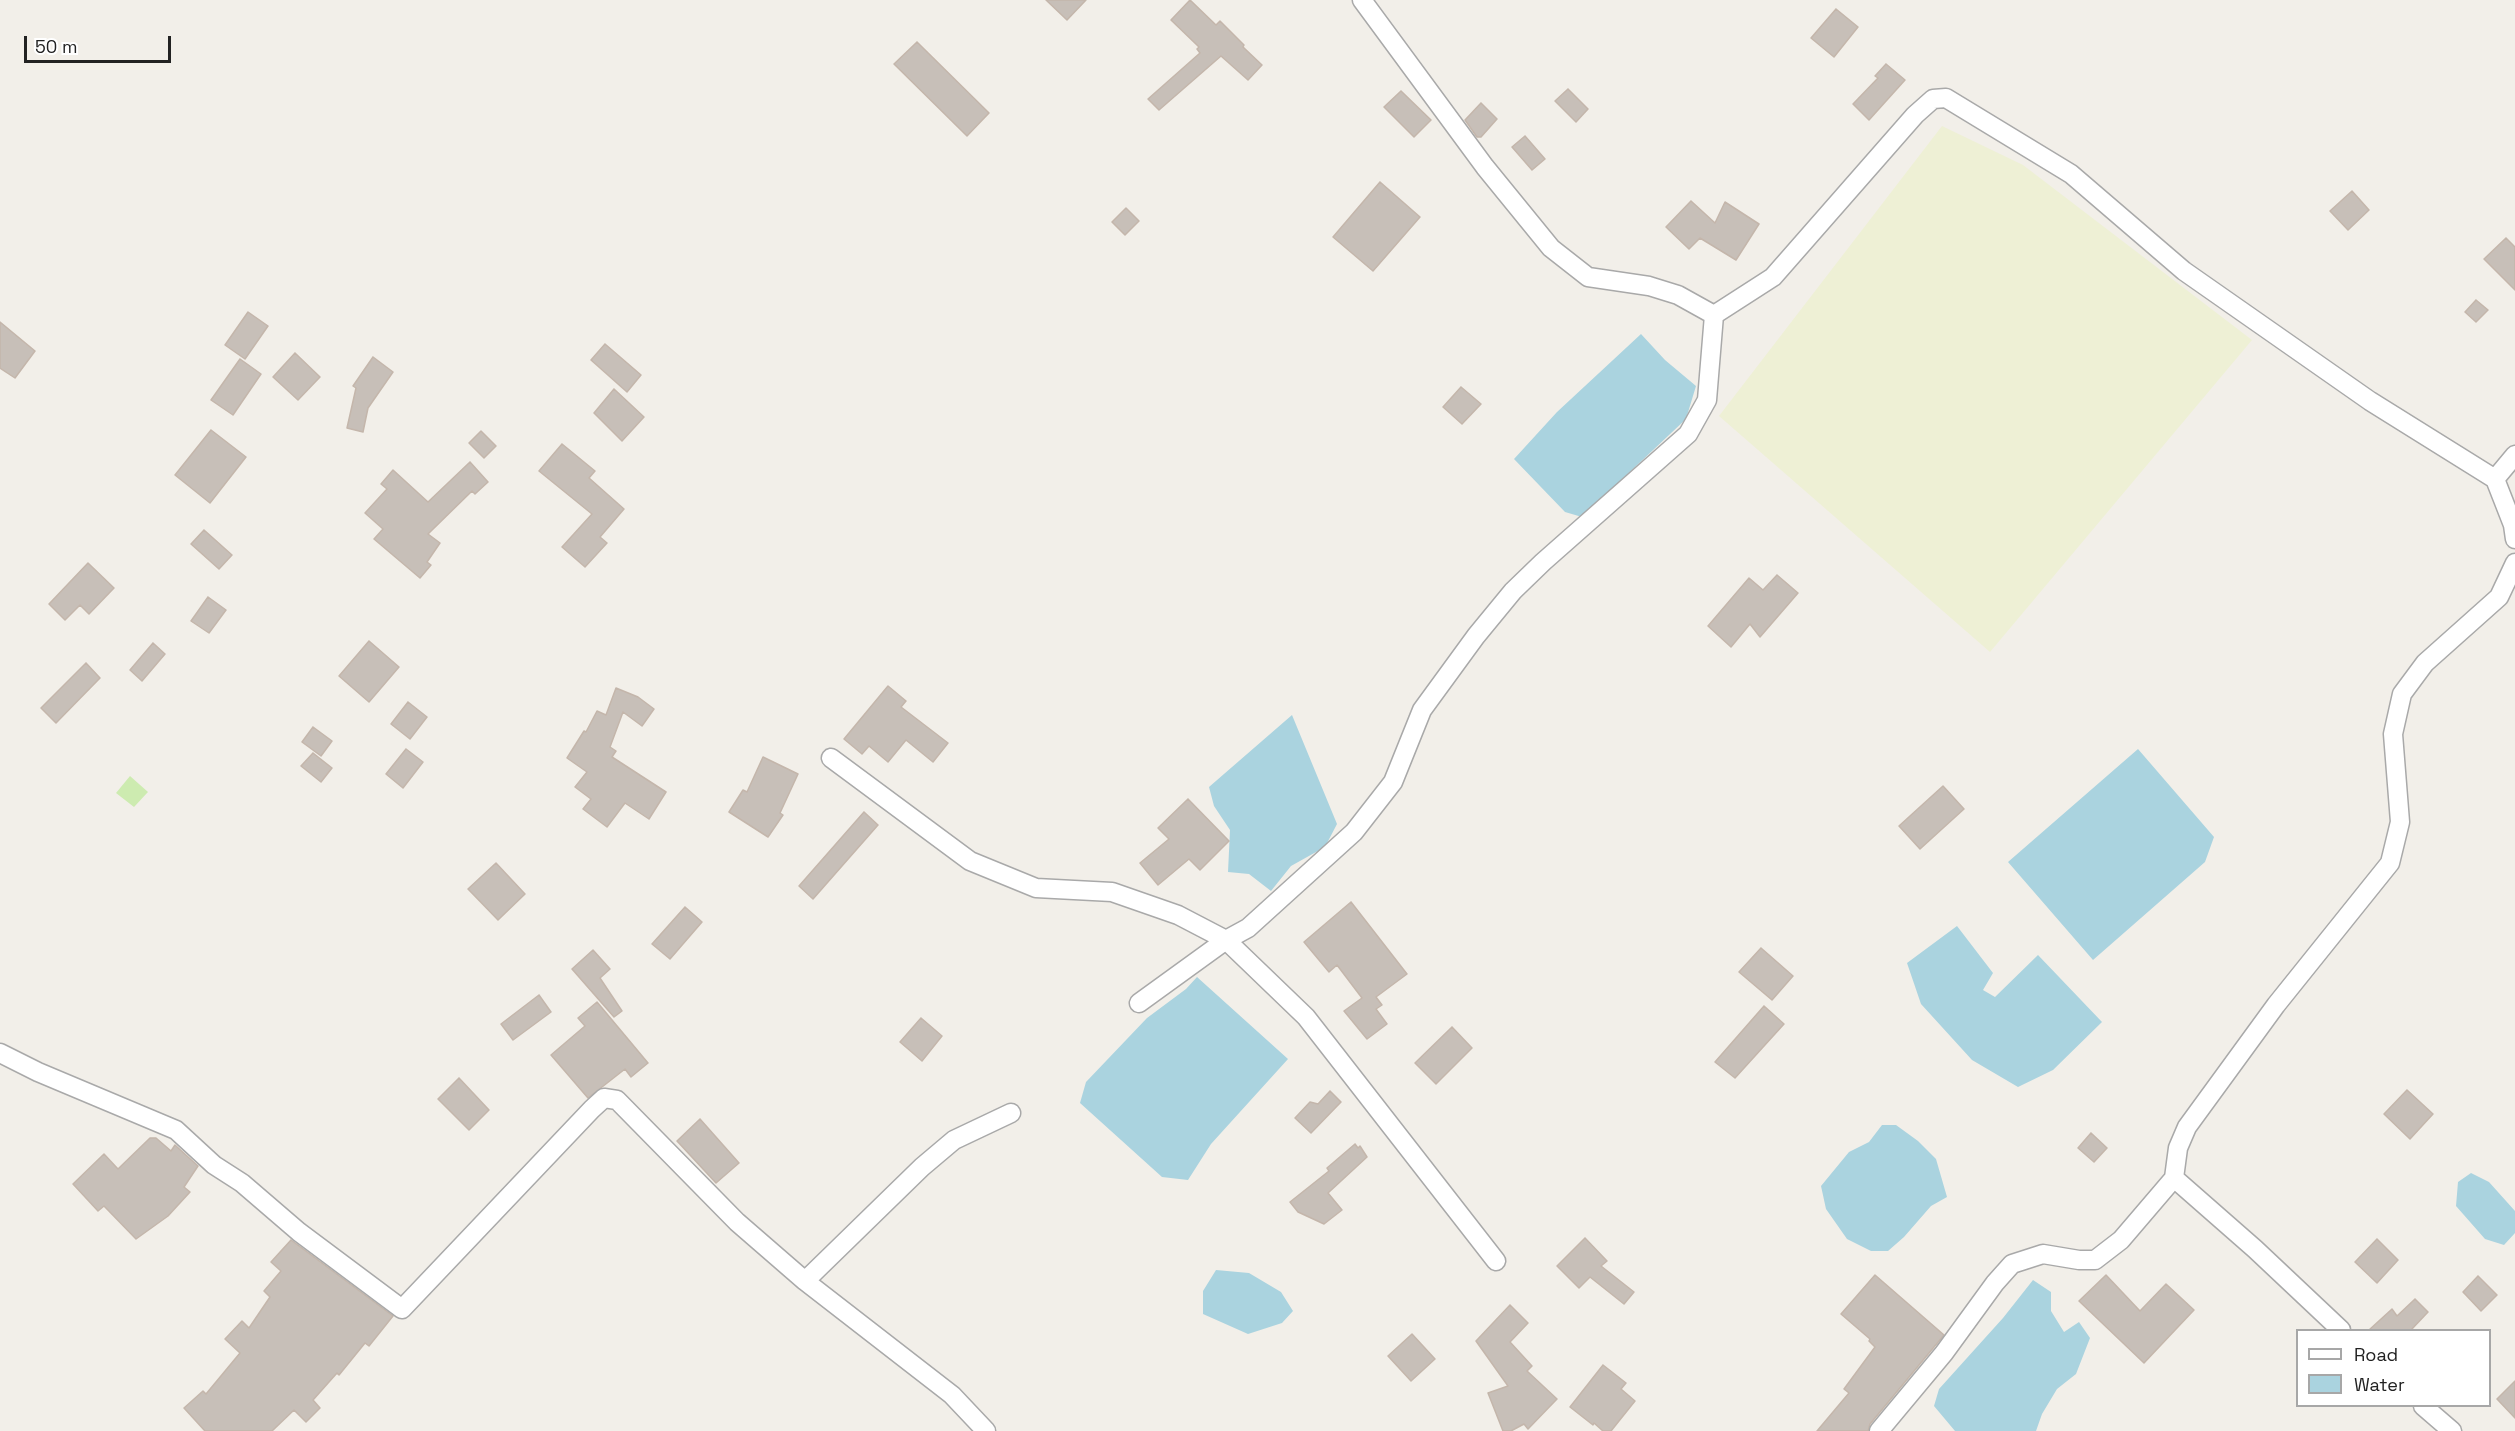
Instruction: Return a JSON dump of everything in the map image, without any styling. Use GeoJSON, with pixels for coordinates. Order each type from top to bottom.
{"type":"FeatureCollection","features":[{"type":"Feature","properties":{"kind":"street"},"geometry":{"type":"LineString","coordinates":[[1362,0],[1485,167],[1551,248],[1588,277],[1649,286],[1678,295],[1714,315]]}},
{"type":"Feature","properties":{"kind":"street"},"geometry":{"type":"LineString","coordinates":[[1714,315],[1773,277],[1915,115],[1934,99],[1946,98],[2071,174],[2184,271],[2370,401],[2495,479],[2514,525],[2515,539]]}},
{"type":"Feature","properties":{"kind":"street"},"geometry":{"type":"LineString","coordinates":[[1139,1003],[1226,940],[1248,928],[1354,832],[1393,782],[1422,710],[1476,636],[1513,591],[1688,434],[1707,400],[1714,315]]}},
{"type":"Feature","properties":{"kind":"street"},"geometry":{"type":"LineString","coordinates":[[2495,479],[2515,455]]}},
{"type":"Feature","properties":{"kind":"street"},"geometry":{"type":"LineString","coordinates":[[1879,1431],[1944,1353],[1995,1283],[2012,1264],[2043,1254],[2079,1260],[2095,1260],[2121,1240],[2174,1178],[2178,1148],[2187,1127],[2276,1005],[2390,863],[2400,822],[2393,734],[2402,694],[2425,663],[2499,597],[2515,564]]}},
{"type":"Feature","properties":{"kind":"street"},"geometry":{"type":"LineString","coordinates":[[831,758],[970,861],[1036,888],[1112,892],[1178,915],[1226,940],[1306,1017],[1496,1261]]}},
{"type":"Feature","properties":{"kind":"street"},"geometry":{"type":"LineString","coordinates":[[0,1053],[38,1072],[176,1130],[214,1164],[242,1184],[299,1232],[402,1309],[604,1098],[617,1100],[737,1222],[805,1281],[952,1395],[986,1431]]}},
{"type":"Feature","properties":{"kind":"street"},"geometry":{"type":"LineString","coordinates":[[805,1281],[922,1167],[954,1140],[1011,1113]]}},
{"type":"Feature","properties":{"kind":"street"},"geometry":{"type":"LineString","coordinates":[[2174,1178],[2255,1249],[2340,1329]]}},
{"type":"Feature","properties":{"kind":"street"},"geometry":{"type":"LineString","coordinates":[[2425,1407],[2452,1431]]}},
{"type":"Feature","properties":{"kind":"green space"},"geometry":{"type":"Polygon","coordinates":[[[1942,126],[2023,165],[2252,340],[1990,652],[1719,416],[1942,126]]]}},
{"type":"Feature","properties":{"kind":"green space"},"geometry":{"type":"Polygon","coordinates":[[[130,776],[148,792],[134,807],[116,793],[130,776]]]}},
{"type":"Feature","properties":{"kind":"water"},"geometry":{"type":"Polygon","coordinates":[[[1641,334],[1665,360],[1696,386],[1686,419],[1582,517],[1565,512],[1514,459],[1557,412],[1641,334]]]}},
{"type":"Feature","properties":{"kind":"water"},"geometry":{"type":"Polygon","coordinates":[[[1292,715],[1337,824],[1325,847],[1291,866],[1271,891],[1249,874],[1228,872],[1230,830],[1214,806],[1209,787],[1292,715]]]}},
{"type":"Feature","properties":{"kind":"water"},"geometry":{"type":"Polygon","coordinates":[[[2138,749],[2214,837],[2205,862],[2093,960],[2008,862],[2138,749]]]}},
{"type":"Feature","properties":{"kind":"water"},"geometry":{"type":"Polygon","coordinates":[[[1957,926],[1993,973],[1983,990],[1995,997],[2038,955],[2102,1022],[2053,1070],[2018,1087],[1972,1060],[1921,1004],[1907,963],[1957,926]]]}},
{"type":"Feature","properties":{"kind":"water"},"geometry":{"type":"Polygon","coordinates":[[[1197,977],[1288,1059],[1211,1144],[1188,1180],[1162,1177],[1080,1103],[1086,1082],[1147,1018],[1186,989],[1197,977]]]}},
{"type":"Feature","properties":{"kind":"water"},"geometry":{"type":"Polygon","coordinates":[[[1882,1125],[1896,1125],[1918,1141],[1936,1159],[1947,1197],[1931,1206],[1904,1237],[1888,1251],[1871,1251],[1847,1239],[1826,1209],[1821,1186],[1849,1152],[1869,1142],[1882,1125]]]}},
{"type":"Feature","properties":{"kind":"water"},"geometry":{"type":"Polygon","coordinates":[[[2471,1173],[2489,1182],[2515,1211],[2515,1233],[2504,1245],[2485,1239],[2456,1206],[2458,1182],[2471,1173]]]}},
{"type":"Feature","properties":{"kind":"water"},"geometry":{"type":"Polygon","coordinates":[[[1216,1270],[1249,1273],[1281,1292],[1293,1311],[1282,1323],[1248,1334],[1203,1314],[1203,1291],[1216,1270]]]}},
{"type":"Feature","properties":{"kind":"water"},"geometry":{"type":"Polygon","coordinates":[[[2033,1280],[2051,1292],[2051,1311],[2064,1332],[2079,1322],[2090,1338],[2076,1374],[2057,1389],[2042,1414],[2036,1431],[1955,1431],[1934,1406],[1939,1389],[2003,1318],[2033,1280]]]}},
{"type":"Feature","properties":{"kind":"building"},"geometry":{"type":"Polygon","coordinates":[[[1046,0],[1086,0],[1067,20],[1046,0]]]}},
{"type":"Feature","properties":{"kind":"building"},"geometry":{"type":"Polygon","coordinates":[[[1190,0],[1216,25],[1220,21],[1262,65],[1248,80],[1221,56],[1159,110],[1148,99],[1200,53],[1197,49],[1199,47],[1171,20],[1190,0]]]}},
{"type":"Feature","properties":{"kind":"building"},"geometry":{"type":"Polygon","coordinates":[[[1836,9],[1858,27],[1834,57],[1811,38],[1836,9]]]}},
{"type":"Feature","properties":{"kind":"building"},"geometry":{"type":"Polygon","coordinates":[[[917,42],[989,113],[967,136],[894,64],[917,42]]]}},
{"type":"Feature","properties":{"kind":"building"},"geometry":{"type":"Polygon","coordinates":[[[1886,64],[1905,80],[1869,120],[1853,104],[1878,78],[1875,76],[1886,64]]]}},
{"type":"Feature","properties":{"kind":"building"},"geometry":{"type":"Polygon","coordinates":[[[1568,89],[1588,109],[1576,122],[1555,101],[1568,89]]]}},
{"type":"Feature","properties":{"kind":"building"},"geometry":{"type":"Polygon","coordinates":[[[1401,91],[1431,120],[1414,137],[1384,107],[1401,91]]]}},
{"type":"Feature","properties":{"kind":"building"},"geometry":{"type":"Polygon","coordinates":[[[1481,103],[1497,119],[1481,137],[1477,137],[1465,120],[1481,103]]]}},
{"type":"Feature","properties":{"kind":"building"},"geometry":{"type":"Polygon","coordinates":[[[1525,136],[1545,159],[1532,170],[1512,147],[1525,136]]]}},
{"type":"Feature","properties":{"kind":"building"},"geometry":{"type":"Polygon","coordinates":[[[1380,182],[1420,217],[1373,271],[1333,237],[1380,182]]]}},
{"type":"Feature","properties":{"kind":"building"},"geometry":{"type":"Polygon","coordinates":[[[2352,191],[2369,210],[2348,230],[2330,211],[2352,191]]]}},
{"type":"Feature","properties":{"kind":"building"},"geometry":{"type":"Polygon","coordinates":[[[1691,201],[1715,223],[1725,202],[1759,224],[1736,260],[1700,238],[1689,249],[1666,227],[1691,201]]]}},
{"type":"Feature","properties":{"kind":"building"},"geometry":{"type":"Polygon","coordinates":[[[1126,208],[1139,221],[1125,235],[1112,222],[1126,208]]]}},
{"type":"Feature","properties":{"kind":"building"},"geometry":{"type":"Polygon","coordinates":[[[2506,238],[2515,247],[2515,290],[2484,259],[2506,238]]]}},
{"type":"Feature","properties":{"kind":"building"},"geometry":{"type":"Polygon","coordinates":[[[2476,300],[2488,310],[2476,322],[2465,312],[2476,300]]]}},
{"type":"Feature","properties":{"kind":"building"},"geometry":{"type":"Polygon","coordinates":[[[248,312],[268,326],[245,359],[225,345],[248,312]]]}},
{"type":"Feature","properties":{"kind":"building"},"geometry":{"type":"Polygon","coordinates":[[[0,322],[35,351],[15,378],[0,368],[0,322]]]}},
{"type":"Feature","properties":{"kind":"building"},"geometry":{"type":"Polygon","coordinates":[[[605,344],[641,375],[627,392],[591,360],[605,344]]]}},
{"type":"Feature","properties":{"kind":"building"},"geometry":{"type":"Polygon","coordinates":[[[295,353],[320,377],[298,400],[273,377],[295,353]]]}},
{"type":"Feature","properties":{"kind":"building"},"geometry":{"type":"Polygon","coordinates":[[[373,357],[393,372],[368,408],[363,432],[347,428],[356,388],[353,386],[373,357]]]}},
{"type":"Feature","properties":{"kind":"building"},"geometry":{"type":"Polygon","coordinates":[[[240,359],[261,374],[233,415],[211,400],[240,359]]]}},
{"type":"Feature","properties":{"kind":"building"},"geometry":{"type":"Polygon","coordinates":[[[1461,387],[1481,404],[1462,424],[1443,407],[1461,387]]]}},
{"type":"Feature","properties":{"kind":"building"},"geometry":{"type":"Polygon","coordinates":[[[614,389],[644,417],[622,441],[594,413],[614,389]]]}},
{"type":"Feature","properties":{"kind":"building"},"geometry":{"type":"Polygon","coordinates":[[[211,430],[246,457],[210,503],[175,475],[211,430]]]}},
{"type":"Feature","properties":{"kind":"building"},"geometry":{"type":"Polygon","coordinates":[[[481,431],[496,446],[484,458],[469,443],[481,431]]]}},
{"type":"Feature","properties":{"kind":"building"},"geometry":{"type":"Polygon","coordinates":[[[562,444],[595,471],[589,478],[624,509],[600,537],[607,543],[585,567],[562,547],[592,514],[539,471],[562,444]]]}},
{"type":"Feature","properties":{"kind":"building"},"geometry":{"type":"Polygon","coordinates":[[[470,462],[488,482],[475,494],[472,491],[428,534],[440,543],[427,562],[431,565],[420,578],[374,539],[383,529],[365,513],[387,489],[381,484],[393,470],[428,502],[470,462]]]}},
{"type":"Feature","properties":{"kind":"building"},"geometry":{"type":"Polygon","coordinates":[[[204,530],[232,555],[219,569],[191,544],[204,530]]]}},
{"type":"Feature","properties":{"kind":"building"},"geometry":{"type":"Polygon","coordinates":[[[88,563],[114,588],[89,614],[80,605],[65,620],[49,604],[88,563]]]}},
{"type":"Feature","properties":{"kind":"building"},"geometry":{"type":"Polygon","coordinates":[[[1777,575],[1798,593],[1760,637],[1750,624],[1731,647],[1708,626],[1749,578],[1763,590],[1777,575]]]}},
{"type":"Feature","properties":{"kind":"building"},"geometry":{"type":"Polygon","coordinates":[[[208,597],[226,610],[209,633],[191,621],[208,597]]]}},
{"type":"Feature","properties":{"kind":"building"},"geometry":{"type":"Polygon","coordinates":[[[369,641],[399,667],[369,702],[339,676],[369,641]]]}},
{"type":"Feature","properties":{"kind":"building"},"geometry":{"type":"Polygon","coordinates":[[[153,643],[165,654],[142,681],[130,670],[153,643]]]}},
{"type":"Feature","properties":{"kind":"building"},"geometry":{"type":"Polygon","coordinates":[[[86,663],[100,678],[56,723],[41,708],[86,663]]]}},
{"type":"Feature","properties":{"kind":"building"},"geometry":{"type":"Polygon","coordinates":[[[888,686],[906,701],[901,707],[948,743],[933,762],[906,740],[888,762],[869,746],[862,754],[844,739],[888,686]]]}},
{"type":"Feature","properties":{"kind":"building"},"geometry":{"type":"Polygon","coordinates":[[[616,688],[638,697],[654,709],[642,726],[623,712],[610,747],[616,751],[612,757],[666,792],[649,819],[625,803],[607,827],[583,809],[591,799],[575,787],[587,772],[567,758],[584,731],[586,732],[597,711],[606,715],[616,688]]]}},
{"type":"Feature","properties":{"kind":"building"},"geometry":{"type":"Polygon","coordinates":[[[408,702],[427,717],[410,739],[391,724],[408,702]]]}},
{"type":"Feature","properties":{"kind":"building"},"geometry":{"type":"Polygon","coordinates":[[[313,727],[332,741],[321,756],[302,742],[313,727]]]}},
{"type":"Feature","properties":{"kind":"building"},"geometry":{"type":"Polygon","coordinates":[[[406,749],[423,762],[403,788],[386,774],[406,749]]]}},
{"type":"Feature","properties":{"kind":"building"},"geometry":{"type":"Polygon","coordinates":[[[313,753],[332,768],[321,782],[301,766],[313,753]]]}},
{"type":"Feature","properties":{"kind":"building"},"geometry":{"type":"Polygon","coordinates":[[[763,757],[798,774],[780,813],[783,815],[768,837],[729,812],[743,790],[747,792],[763,757]]]}},
{"type":"Feature","properties":{"kind":"building"},"geometry":{"type":"Polygon","coordinates":[[[1943,786],[1964,809],[1920,849],[1899,826],[1943,786]]]}},
{"type":"Feature","properties":{"kind":"building"},"geometry":{"type":"Polygon","coordinates":[[[1188,799],[1229,841],[1200,870],[1189,859],[1158,885],[1140,863],[1169,839],[1158,828],[1188,799]]]}},
{"type":"Feature","properties":{"kind":"building"},"geometry":{"type":"Polygon","coordinates":[[[864,812],[878,825],[813,899],[799,886],[864,812]]]}},
{"type":"Feature","properties":{"kind":"building"},"geometry":{"type":"Polygon","coordinates":[[[496,863],[525,894],[498,920],[468,889],[496,863]]]}},
{"type":"Feature","properties":{"kind":"building"},"geometry":{"type":"Polygon","coordinates":[[[1351,902],[1407,974],[1376,997],[1382,1005],[1376,1009],[1387,1024],[1367,1039],[1344,1011],[1362,998],[1337,965],[1329,972],[1304,942],[1351,902]]]}},
{"type":"Feature","properties":{"kind":"building"},"geometry":{"type":"Polygon","coordinates":[[[685,907],[702,922],[670,959],[652,944],[685,907]]]}},
{"type":"Feature","properties":{"kind":"building"},"geometry":{"type":"Polygon","coordinates":[[[1761,948],[1793,976],[1772,1000],[1739,972],[1761,948]]]}},
{"type":"Feature","properties":{"kind":"building"},"geometry":{"type":"Polygon","coordinates":[[[593,950],[610,969],[600,978],[622,1011],[614,1017],[572,969],[593,950]]]}},
{"type":"Feature","properties":{"kind":"building"},"geometry":{"type":"Polygon","coordinates":[[[539,995],[551,1012],[513,1040],[501,1024],[539,995]]]}},
{"type":"Feature","properties":{"kind":"building"},"geometry":{"type":"Polygon","coordinates":[[[597,1002],[648,1063],[631,1077],[625,1069],[588,1098],[551,1055],[585,1026],[578,1018],[597,1002]]]}},
{"type":"Feature","properties":{"kind":"building"},"geometry":{"type":"Polygon","coordinates":[[[1764,1006],[1784,1024],[1735,1078],[1715,1062],[1764,1006]]]}},
{"type":"Feature","properties":{"kind":"building"},"geometry":{"type":"Polygon","coordinates":[[[921,1018],[942,1036],[922,1061],[900,1042],[921,1018]]]}},
{"type":"Feature","properties":{"kind":"building"},"geometry":{"type":"Polygon","coordinates":[[[1452,1027],[1472,1048],[1436,1084],[1415,1063],[1452,1027]]]}},
{"type":"Feature","properties":{"kind":"building"},"geometry":{"type":"Polygon","coordinates":[[[459,1078],[489,1110],[469,1130],[438,1099],[459,1078]]]}},
{"type":"Feature","properties":{"kind":"building"},"geometry":{"type":"Polygon","coordinates":[[[2407,1090],[2433,1114],[2410,1139],[2384,1114],[2407,1090]]]}},
{"type":"Feature","properties":{"kind":"building"},"geometry":{"type":"Polygon","coordinates":[[[1330,1091],[1341,1102],[1311,1133],[1295,1118],[1310,1102],[1318,1104],[1330,1091]]]}},
{"type":"Feature","properties":{"kind":"building"},"geometry":{"type":"Polygon","coordinates":[[[700,1119],[739,1163],[716,1183],[677,1141],[700,1119]]]}},
{"type":"Feature","properties":{"kind":"building"},"geometry":{"type":"Polygon","coordinates":[[[2091,1133],[2107,1148],[2094,1162],[2078,1148],[2091,1133]]]}},
{"type":"Feature","properties":{"kind":"building"},"geometry":{"type":"Polygon","coordinates":[[[150,1138],[156,1138],[171,1151],[175,1145],[198,1166],[184,1187],[190,1192],[168,1216],[136,1239],[104,1206],[98,1211],[73,1184],[104,1154],[118,1169],[150,1138]]]}},
{"type":"Feature","properties":{"kind":"building"},"geometry":{"type":"Polygon","coordinates":[[[1355,1144],[1358,1148],[1360,1146],[1367,1157],[1328,1193],[1342,1210],[1324,1224],[1298,1212],[1290,1202],[1329,1171],[1327,1168],[1355,1144]]]}},
{"type":"Feature","properties":{"kind":"building"},"geometry":{"type":"Polygon","coordinates":[[[1585,1238],[1607,1261],[1601,1266],[1634,1292],[1624,1304],[1590,1277],[1579,1288],[1557,1266],[1585,1238]]]}},
{"type":"Feature","properties":{"kind":"building"},"geometry":{"type":"Polygon","coordinates":[[[2377,1239],[2398,1260],[2377,1283],[2355,1262],[2377,1239]]]}},
{"type":"Feature","properties":{"kind":"building"},"geometry":{"type":"Polygon","coordinates":[[[291,1240],[393,1316],[369,1346],[365,1343],[339,1375],[337,1373],[313,1400],[320,1408],[306,1422],[294,1410],[272,1431],[205,1431],[184,1408],[203,1391],[206,1394],[240,1353],[225,1339],[242,1321],[249,1328],[270,1297],[264,1291],[281,1271],[271,1262],[291,1240]]]}},
{"type":"Feature","properties":{"kind":"building"},"geometry":{"type":"Polygon","coordinates":[[[1875,1275],[1944,1335],[1870,1424],[1868,1431],[1817,1431],[1849,1393],[1844,1389],[1875,1347],[1869,1341],[1870,1339],[1841,1314],[1875,1275]]]}},
{"type":"Feature","properties":{"kind":"building"},"geometry":{"type":"Polygon","coordinates":[[[2106,1275],[2140,1311],[2166,1284],[2194,1310],[2144,1363],[2079,1301],[2106,1275]]]}},
{"type":"Feature","properties":{"kind":"building"},"geometry":{"type":"Polygon","coordinates":[[[2478,1276],[2497,1295],[2481,1311],[2463,1292],[2478,1276]]]}},
{"type":"Feature","properties":{"kind":"building"},"geometry":{"type":"Polygon","coordinates":[[[2415,1299],[2428,1312],[2412,1329],[2370,1329],[2392,1309],[2397,1316],[2415,1299]]]}},
{"type":"Feature","properties":{"kind":"building"},"geometry":{"type":"Polygon","coordinates":[[[1510,1305],[1528,1323],[1510,1342],[1532,1366],[1527,1371],[1557,1399],[1528,1429],[1524,1424],[1511,1431],[1503,1431],[1488,1393],[1508,1386],[1476,1341],[1510,1305]]]}},
{"type":"Feature","properties":{"kind":"building"},"geometry":{"type":"Polygon","coordinates":[[[1412,1334],[1435,1359],[1411,1381],[1388,1356],[1412,1334]]]}},
{"type":"Feature","properties":{"kind":"building"},"geometry":{"type":"Polygon","coordinates":[[[1603,1365],[1626,1383],[1621,1389],[1635,1401],[1611,1431],[1603,1431],[1570,1407],[1603,1365]]]}},
{"type":"Feature","properties":{"kind":"building"},"geometry":{"type":"Polygon","coordinates":[[[2515,1381],[2515,1418],[2497,1399],[2515,1381]]]}}]}
